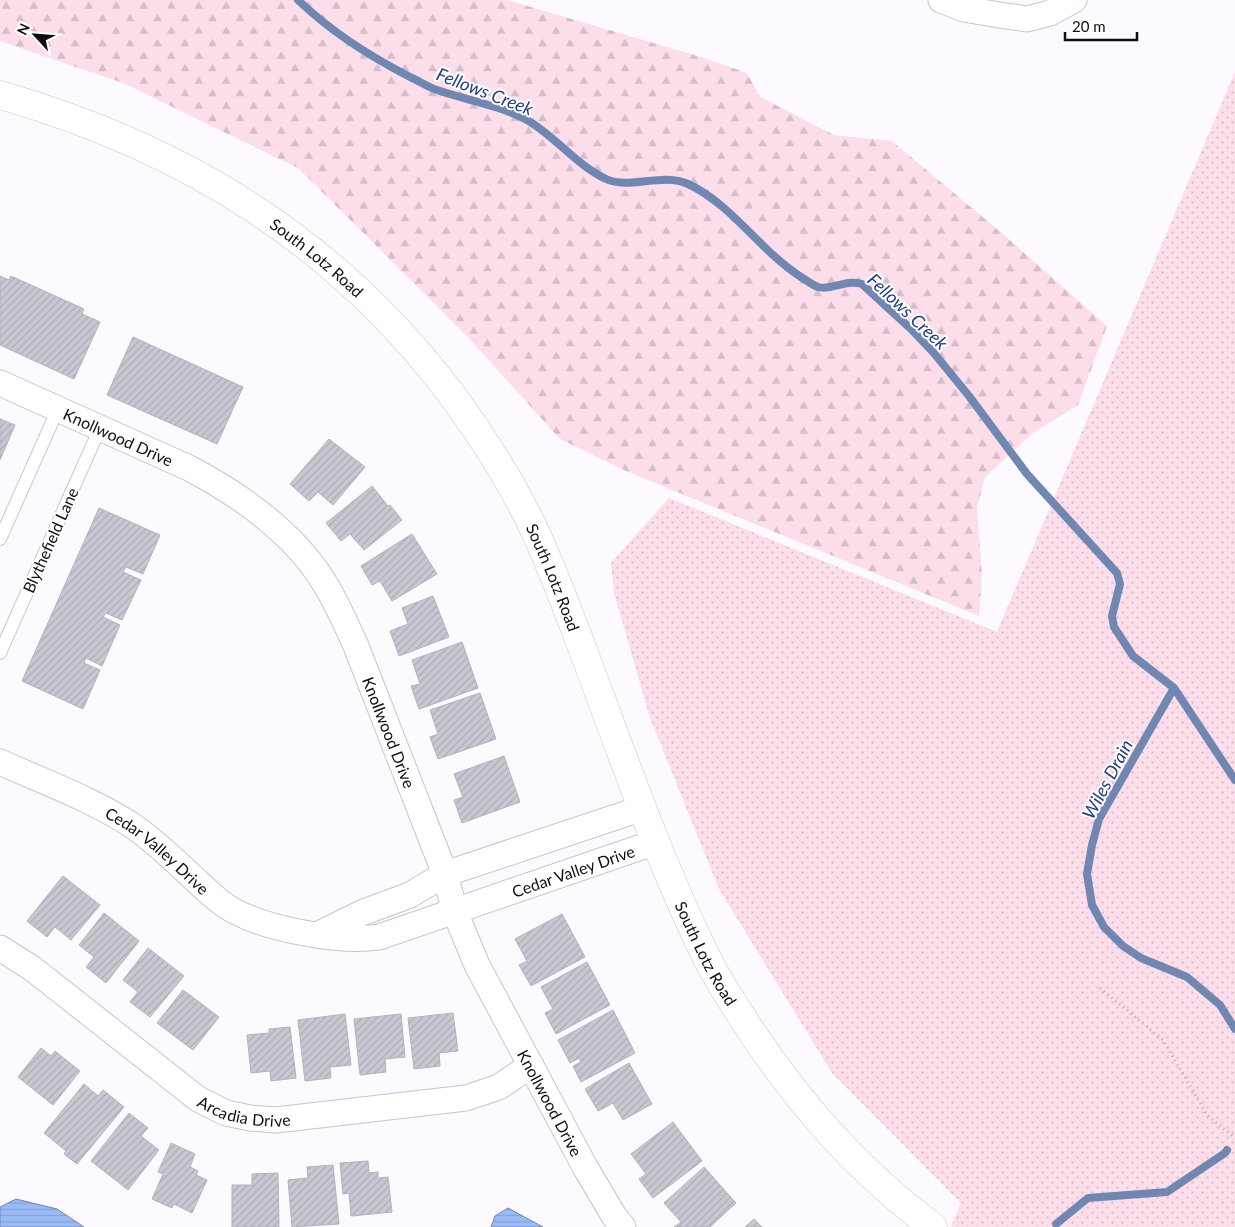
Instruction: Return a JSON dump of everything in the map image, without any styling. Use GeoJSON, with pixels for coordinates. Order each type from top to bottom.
{"type":"FeatureCollection","features":[{"type":"Feature","properties":{"kind":"street"},"geometry":{"type":"LineString","coordinates":[[941,0],[975,4],[999,16],[1027,19],[1050,13],[1074,0]]}},
{"type":"Feature","properties":{"kind":"street","name":"South Lotz Road"},"geometry":{"type":"LineString","coordinates":[[0,95],[98,128],[155,152],[209,180],[262,212],[310,248],[367,298],[399,330],[429,365],[475,426],[515,491],[529,520],[568,612],[656,842],[705,956],[730,998],[799,1098],[831,1135],[872,1176],[933,1227]]}},
{"type":"Feature","properties":{"kind":"street","name":"Knollwood Drive"},"geometry":{"type":"LineString","coordinates":[[0,383],[189,468],[225,488],[262,514],[311,563],[326,586],[356,646],[445,874],[455,912],[476,965],[585,1167],[614,1216],[623,1227]]}},
{"type":"Feature","properties":{"kind":"street","name":"Cedar Valley Drive"},"geometry":{"type":"LineString","coordinates":[[0,762],[108,811],[132,825],[154,841],[220,902],[236,911],[285,929],[316,935],[365,939],[379,937],[656,842]]}},
{"type":"Feature","properties":{"kind":"street"},"geometry":{"type":"LineString","coordinates":[[316,935],[364,912],[410,895],[445,874],[643,808]]}},
{"type":"Feature","properties":{"kind":"street","name":"Arcadia Drive"},"geometry":{"type":"LineString","coordinates":[[0,948],[33,969],[198,1099],[226,1113],[276,1120],[466,1098],[499,1087],[531,1066]]}},
{"type":"Feature","properties":{"kind":"lane"},"geometry":{"type":"LineString","coordinates":[[0,539],[58,409]]}},
{"type":"Feature","properties":{"kind":"lane","name":"Blythefield Lane"},"geometry":{"type":"LineString","coordinates":[[0,653],[100,428]]}},
{"type":"Feature","properties":{"kind":"path"},"geometry":{"type":"LineString","coordinates":[[1100,988],[1163,1040],[1207,1115],[1235,1138]]}},
{"type":"Feature","properties":{"kind":"green space"},"geometry":{"type":"Polygon","coordinates":[[[0,0],[507,0],[701,57],[747,73],[760,97],[834,135],[892,141],[1004,235],[1107,326],[1078,405],[1033,433],[985,477],[977,508],[982,574],[979,616],[626,471],[560,439],[467,336],[298,168],[123,83],[0,41],[0,0]]]}},
{"type":"Feature","properties":{"kind":"green space"},"geometry":{"type":"Polygon","coordinates":[[[1235,72],[1235,1227],[951,1227],[961,1203],[832,1073],[719,889],[650,718],[614,593],[611,563],[669,498],[997,632],[1235,72]]]}},
{"type":"Feature","properties":{"kind":"water"},"geometry":{"type":"Polygon","coordinates":[[[16,1199],[57,1209],[84,1227],[0,1227],[0,1207],[16,1199]]]}},
{"type":"Feature","properties":{"kind":"water"},"geometry":{"type":"Polygon","coordinates":[[[508,1208],[543,1227],[491,1227],[495,1216],[508,1208]]]}},
{"type":"Feature","properties":{"kind":"building"},"geometry":{"type":"Polygon","coordinates":[[[0,276],[9,280],[11,276],[84,309],[82,314],[100,322],[74,379],[0,345],[0,276]]]}},
{"type":"Feature","properties":{"kind":"building"},"geometry":{"type":"Polygon","coordinates":[[[133,337],[243,387],[217,444],[107,395],[133,337]]]}},
{"type":"Feature","properties":{"kind":"building"},"geometry":{"type":"Polygon","coordinates":[[[0,419],[15,425],[0,460],[0,419]]]}},
{"type":"Feature","properties":{"kind":"building"},"geometry":{"type":"Polygon","coordinates":[[[329,439],[365,467],[333,505],[318,492],[309,501],[290,484],[329,439]]]}},
{"type":"Feature","properties":{"kind":"building"},"geometry":{"type":"Polygon","coordinates":[[[372,486],[402,520],[364,550],[350,534],[341,541],[326,523],[372,486]]]}},
{"type":"Feature","properties":{"kind":"building"},"geometry":{"type":"Polygon","coordinates":[[[99,508],[160,535],[143,574],[126,567],[123,572],[141,580],[122,620],[106,613],[103,617],[120,625],[102,666],[86,658],[84,663],[100,670],[83,709],[22,681],[99,508]]]}},
{"type":"Feature","properties":{"kind":"building"},"geometry":{"type":"Polygon","coordinates":[[[412,534],[437,574],[392,601],[380,581],[372,585],[361,566],[412,534]]]}},
{"type":"Feature","properties":{"kind":"building"},"geometry":{"type":"Polygon","coordinates":[[[433,596],[449,637],[399,656],[390,631],[408,624],[402,608],[433,596]]]}},
{"type":"Feature","properties":{"kind":"building"},"geometry":{"type":"Polygon","coordinates":[[[462,642],[478,688],[419,709],[411,686],[420,684],[412,660],[462,642]]]}},
{"type":"Feature","properties":{"kind":"building"},"geometry":{"type":"Polygon","coordinates":[[[480,693],[496,739],[438,759],[430,737],[438,734],[430,710],[480,693]]]}},
{"type":"Feature","properties":{"kind":"building"},"geometry":{"type":"Polygon","coordinates":[[[504,756],[520,802],[462,823],[454,800],[463,797],[454,774],[504,756]]]}},
{"type":"Feature","properties":{"kind":"building"},"geometry":{"type":"Polygon","coordinates":[[[63,876],[100,905],[71,940],[55,927],[47,937],[27,921],[63,876]]]}},
{"type":"Feature","properties":{"kind":"building"},"geometry":{"type":"Polygon","coordinates":[[[104,913],[139,941],[106,983],[86,967],[94,957],[79,945],[104,913]]]}},
{"type":"Feature","properties":{"kind":"building"},"geometry":{"type":"Polygon","coordinates":[[[562,914],[585,957],[531,986],[519,965],[527,961],[515,939],[562,914]]]}},
{"type":"Feature","properties":{"kind":"building"},"geometry":{"type":"Polygon","coordinates":[[[148,948],[184,976],[150,1017],[130,1002],[138,992],[123,980],[148,948]]]}},
{"type":"Feature","properties":{"kind":"building"},"geometry":{"type":"Polygon","coordinates":[[[587,962],[610,1005],[556,1034],[545,1013],[553,1009],[541,987],[587,962]]]}},
{"type":"Feature","properties":{"kind":"building"},"geometry":{"type":"Polygon","coordinates":[[[183,990],[219,1017],[193,1050],[157,1023],[183,990]]]}},
{"type":"Feature","properties":{"kind":"building"},"geometry":{"type":"Polygon","coordinates":[[[613,1010],[635,1053],[581,1082],[573,1066],[581,1062],[579,1058],[570,1063],[558,1040],[613,1010]]]}},
{"type":"Feature","properties":{"kind":"building"},"geometry":{"type":"Polygon","coordinates":[[[453,1013],[458,1051],[439,1053],[440,1066],[414,1069],[408,1018],[453,1013]]]}},
{"type":"Feature","properties":{"kind":"building"},"geometry":{"type":"Polygon","coordinates":[[[345,1014],[351,1065],[330,1067],[331,1078],[305,1081],[298,1020],[345,1014]]]}},
{"type":"Feature","properties":{"kind":"building"},"geometry":{"type":"Polygon","coordinates":[[[401,1014],[405,1057],[385,1059],[386,1072],[360,1075],[354,1019],[401,1014]]]}},
{"type":"Feature","properties":{"kind":"building"},"geometry":{"type":"Polygon","coordinates":[[[290,1027],[296,1078],[271,1081],[270,1071],[251,1073],[247,1035],[269,1033],[269,1029],[290,1027]]]}},
{"type":"Feature","properties":{"kind":"building"},"geometry":{"type":"Polygon","coordinates":[[[41,1048],[51,1056],[55,1051],[80,1071],[53,1105],[18,1077],[41,1048]]]}},
{"type":"Feature","properties":{"kind":"building"},"geometry":{"type":"Polygon","coordinates":[[[629,1063],[652,1104],[623,1120],[613,1103],[598,1111],[585,1089],[629,1063]]]}},
{"type":"Feature","properties":{"kind":"building"},"geometry":{"type":"Polygon","coordinates":[[[84,1084],[98,1096],[103,1090],[124,1107],[77,1164],[64,1154],[66,1151],[44,1133],[84,1084]]]}},
{"type":"Feature","properties":{"kind":"building"},"geometry":{"type":"Polygon","coordinates":[[[129,1113],[148,1128],[141,1136],[159,1150],[128,1190],[91,1161],[129,1113]]]}},
{"type":"Feature","properties":{"kind":"building"},"geometry":{"type":"Polygon","coordinates":[[[673,1122],[702,1161],[653,1198],[639,1179],[646,1174],[631,1154],[673,1122]]]}},
{"type":"Feature","properties":{"kind":"building"},"geometry":{"type":"Polygon","coordinates":[[[171,1143],[195,1154],[190,1167],[198,1171],[196,1175],[207,1180],[192,1213],[174,1204],[172,1208],[152,1199],[163,1174],[158,1172],[171,1143]]]}},
{"type":"Feature","properties":{"kind":"building"},"geometry":{"type":"Polygon","coordinates":[[[368,1161],[369,1173],[378,1172],[378,1178],[388,1177],[392,1212],[351,1216],[349,1193],[343,1194],[340,1163],[368,1161]]]}},
{"type":"Feature","properties":{"kind":"building"},"geometry":{"type":"Polygon","coordinates":[[[333,1165],[339,1224],[292,1227],[288,1180],[308,1178],[307,1167],[333,1165]]]}},
{"type":"Feature","properties":{"kind":"building"},"geometry":{"type":"Polygon","coordinates":[[[704,1167],[736,1203],[710,1227],[674,1227],[681,1222],[664,1203],[704,1167]]]}},
{"type":"Feature","properties":{"kind":"building"},"geometry":{"type":"Polygon","coordinates":[[[278,1173],[279,1227],[232,1227],[232,1185],[252,1185],[252,1174],[278,1173]]]}},
{"type":"Feature","properties":{"kind":"building"},"geometry":{"type":"Polygon","coordinates":[[[754,1219],[762,1227],[745,1227],[754,1219]]]}},
{"type":"Feature","properties":{"kind":"waterway","name":"Fellows Creek"},"geometry":{"type":"LineString","coordinates":[[298,0],[323,22],[351,42],[410,77],[437,90],[494,107],[527,120],[585,166],[606,179],[625,183],[668,180],[688,184],[719,204],[786,266],[814,285],[828,288],[850,283],[862,284],[933,352],[969,396],[1027,474],[1117,573],[1120,584],[1112,616],[1114,627],[1133,656],[1174,688],[1235,780]]}},
{"type":"Feature","properties":{"kind":"waterway","name":"Wiles Drain"},"geometry":{"type":"LineString","coordinates":[[1174,688],[1099,819],[1087,874],[1092,905],[1104,927],[1123,946],[1141,958],[1187,977],[1220,1005],[1235,1029]]}},
{"type":"Feature","properties":{"kind":"waterway","name":"Wiles Drain"},"geometry":{"type":"LineString","coordinates":[[1056,1224],[1088,1198],[1167,1192],[1227,1150]]}}]}
